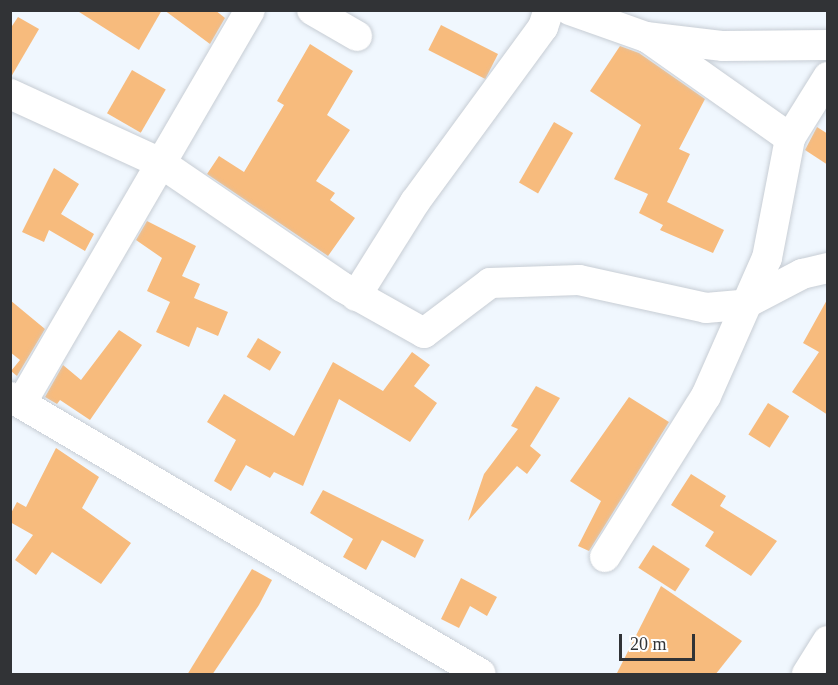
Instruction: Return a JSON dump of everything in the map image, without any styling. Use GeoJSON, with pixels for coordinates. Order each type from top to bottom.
{"type":"FeatureCollection","features":[{"type":"Feature","properties":{"kind":"street"},"geometry":{"type":"LineString","coordinates":[[250,10],[161,163],[14,400],[481,675]]}},
{"type":"Feature","properties":{"kind":"street"},"geometry":{"type":"LineString","coordinates":[[312,10],[357,36]]}},
{"type":"Feature","properties":{"kind":"street"},"geometry":{"type":"LineString","coordinates":[[356,296],[415,202],[543,27],[549,10]]}},
{"type":"Feature","properties":{"kind":"street"},"geometry":{"type":"LineString","coordinates":[[570,10],[646,37],[723,46],[828,45]]}},
{"type":"Feature","properties":{"kind":"street"},"geometry":{"type":"LineString","coordinates":[[646,37],[790,138]]}},
{"type":"Feature","properties":{"kind":"street"},"geometry":{"type":"LineString","coordinates":[[604,557],[706,396],[742,305],[767,258],[790,138],[828,77]]}},
{"type":"Feature","properties":{"kind":"street"},"geometry":{"type":"LineString","coordinates":[[10,94],[161,163],[356,296],[424,333],[490,283],[531,278],[610,284],[706,308],[742,305],[802,274],[828,268]]}},
{"type":"Feature","properties":{"kind":"street"},"geometry":{"type":"LineString","coordinates":[[807,675],[828,641]]}},
{"type":"Feature","properties":{"kind":"building"},"geometry":{"type":"Polygon","coordinates":[[[76,10],[162,10],[139,50],[76,10]]]}},
{"type":"Feature","properties":{"kind":"building"},"geometry":{"type":"Polygon","coordinates":[[[164,10],[215,10],[225,18],[210,44],[164,10]]]}},
{"type":"Feature","properties":{"kind":"building"},"geometry":{"type":"Polygon","coordinates":[[[18,17],[39,29],[11,77],[10,29],[18,17]]]}},
{"type":"Feature","properties":{"kind":"building"},"geometry":{"type":"Polygon","coordinates":[[[441,25],[498,54],[485,79],[428,50],[441,25]]]}},
{"type":"Feature","properties":{"kind":"building"},"geometry":{"type":"Polygon","coordinates":[[[310,44],[353,71],[327,115],[350,130],[316,181],[335,193],[330,200],[355,218],[328,256],[207,174],[219,156],[244,172],[284,105],[277,101],[310,44]]]}},
{"type":"Feature","properties":{"kind":"building"},"geometry":{"type":"Polygon","coordinates":[[[620,46],[639,53],[705,99],[679,149],[690,154],[667,202],[724,230],[713,253],[660,230],[663,225],[639,213],[648,194],[614,179],[641,125],[590,91],[620,46]]]}},
{"type":"Feature","properties":{"kind":"building"},"geometry":{"type":"Polygon","coordinates":[[[132,70],[166,90],[141,133],[107,113],[132,70]]]}},
{"type":"Feature","properties":{"kind":"building"},"geometry":{"type":"Polygon","coordinates":[[[554,122],[573,133],[538,194],[519,183],[554,122]]]}},
{"type":"Feature","properties":{"kind":"building"},"geometry":{"type":"Polygon","coordinates":[[[817,127],[828,134],[828,165],[805,150],[817,127]]]}},
{"type":"Feature","properties":{"kind":"building"},"geometry":{"type":"Polygon","coordinates":[[[54,168],[79,184],[61,214],[94,234],[85,251],[49,230],[44,242],[22,232],[54,168]]]}},
{"type":"Feature","properties":{"kind":"building"},"geometry":{"type":"Polygon","coordinates":[[[147,221],[196,246],[182,276],[200,284],[194,298],[228,312],[218,336],[197,327],[189,347],[156,332],[170,302],[147,291],[162,258],[136,240],[147,221]]]}},
{"type":"Feature","properties":{"kind":"building"},"geometry":{"type":"Polygon","coordinates":[[[828,298],[828,415],[792,392],[819,352],[803,343],[828,298]]]}},
{"type":"Feature","properties":{"kind":"building"},"geometry":{"type":"Polygon","coordinates":[[[10,300],[45,329],[17,376],[11,371],[20,360],[10,352],[10,300]]]}},
{"type":"Feature","properties":{"kind":"building"},"geometry":{"type":"Polygon","coordinates":[[[119,330],[142,345],[90,420],[60,400],[57,404],[45,397],[63,365],[81,380],[119,330]]]}},
{"type":"Feature","properties":{"kind":"building"},"geometry":{"type":"Polygon","coordinates":[[[258,338],[281,352],[270,371],[247,357],[258,338]]]}},
{"type":"Feature","properties":{"kind":"building"},"geometry":{"type":"Polygon","coordinates":[[[412,352],[430,365],[414,386],[437,403],[410,442],[339,399],[303,486],[274,472],[270,478],[246,465],[231,491],[214,481],[236,440],[207,422],[224,394],[294,436],[333,362],[383,391],[412,352]]]}},
{"type":"Feature","properties":{"kind":"building"},"geometry":{"type":"Polygon","coordinates":[[[536,386],[560,398],[530,446],[541,455],[527,474],[517,466],[468,521],[484,474],[518,429],[511,426],[536,386]]]}},
{"type":"Feature","properties":{"kind":"building"},"geometry":{"type":"Polygon","coordinates":[[[629,397],[669,422],[589,551],[578,546],[601,501],[570,481],[629,397]]]}},
{"type":"Feature","properties":{"kind":"building"},"geometry":{"type":"Polygon","coordinates":[[[768,403],[789,416],[770,448],[748,434],[768,403]]]}},
{"type":"Feature","properties":{"kind":"building"},"geometry":{"type":"Polygon","coordinates":[[[56,448],[99,477],[82,508],[131,543],[101,584],[52,552],[36,575],[15,560],[33,535],[10,522],[10,515],[17,502],[26,507],[56,448]]]}},
{"type":"Feature","properties":{"kind":"building"},"geometry":{"type":"Polygon","coordinates":[[[691,474],[726,496],[720,506],[777,541],[751,576],[705,546],[714,532],[671,505],[691,474]]]}},
{"type":"Feature","properties":{"kind":"building"},"geometry":{"type":"Polygon","coordinates":[[[323,490],[424,540],[415,558],[382,540],[366,570],[343,557],[353,539],[310,513],[323,490]]]}},
{"type":"Feature","properties":{"kind":"building"},"geometry":{"type":"Polygon","coordinates":[[[653,545],[690,569],[675,592],[638,568],[653,545]]]}},
{"type":"Feature","properties":{"kind":"building"},"geometry":{"type":"Polygon","coordinates":[[[252,569],[272,580],[259,605],[212,675],[187,675],[252,569]]]}},
{"type":"Feature","properties":{"kind":"building"},"geometry":{"type":"Polygon","coordinates":[[[461,578],[497,597],[487,616],[470,606],[459,628],[441,619],[461,578]]]}},
{"type":"Feature","properties":{"kind":"building"},"geometry":{"type":"Polygon","coordinates":[[[661,586],[742,641],[715,675],[616,675],[661,586]]]}}]}
